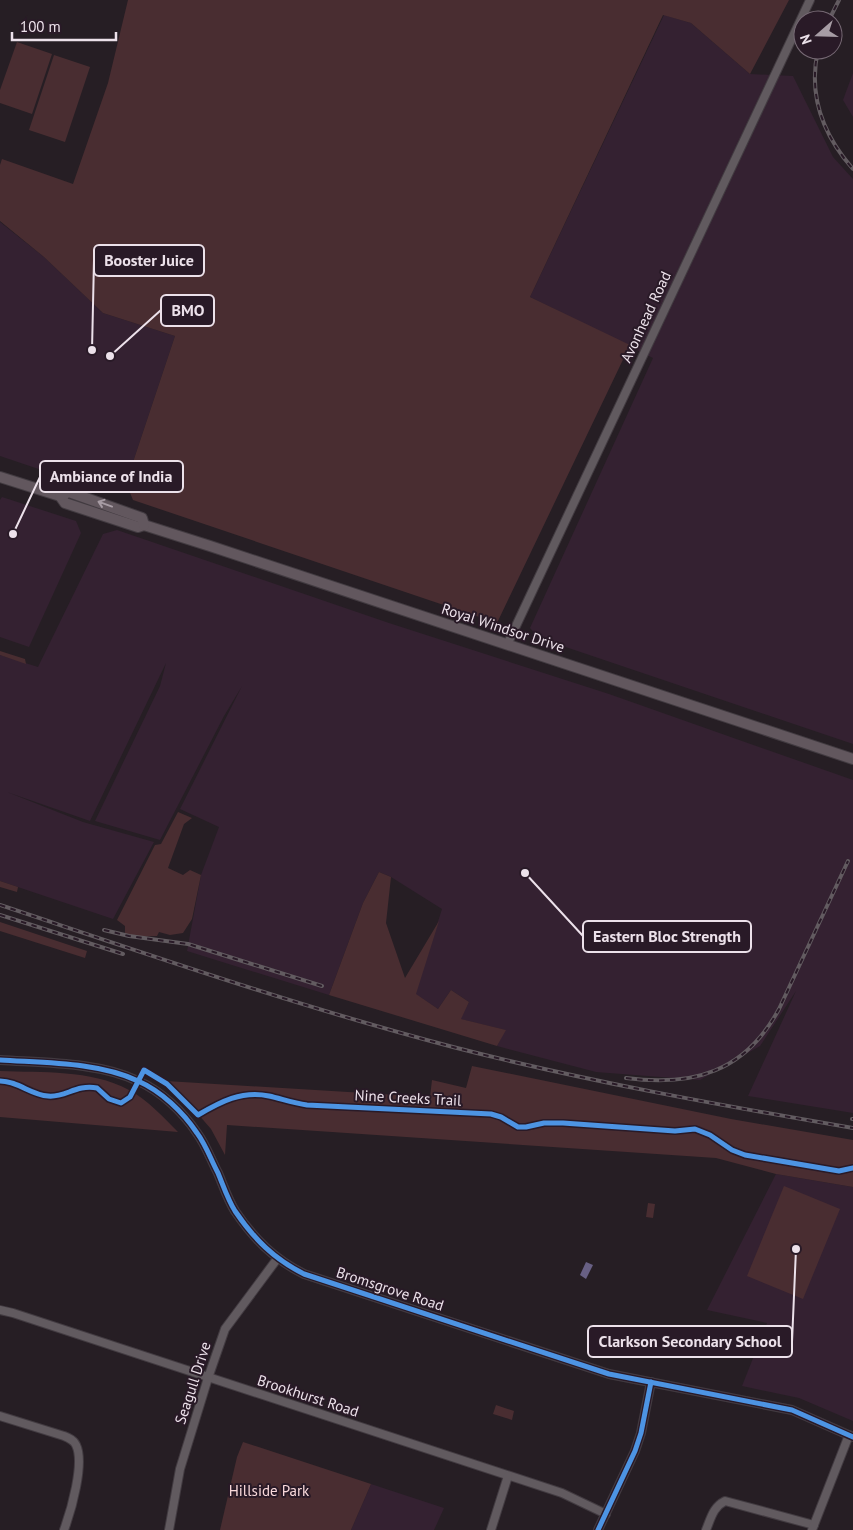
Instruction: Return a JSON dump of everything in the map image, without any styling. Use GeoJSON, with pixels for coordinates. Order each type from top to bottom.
{"type":"FeatureCollection","features":[{"type":"Feature","properties":{"kind":"main road","name":"Royal Windsor Drive"},"geometry":{"type":"LineString","coordinates":[[0,477],[60,496],[65,503],[138,527],[144,525],[853,759]]}},
{"type":"Feature","properties":{"kind":"street","name":"Avonhead Road"},"geometry":{"type":"LineString","coordinates":[[507,645],[810,0]]}},
{"type":"Feature","properties":{"kind":"street","name":"Bromsgrove Road"},"geometry":{"type":"LineString","coordinates":[[0,1060],[97,1069],[139,1081],[156,1092],[175,1107],[197,1132],[235,1210],[264,1247],[277,1259],[316,1278],[600,1371],[792,1410],[851,1436]]}},
{"type":"Feature","properties":{"kind":"street","name":"Seagull Drive"},"geometry":{"type":"LineString","coordinates":[[169,1530],[180,1469],[225,1329],[277,1259]]}},
{"type":"Feature","properties":{"kind":"street","name":"Brookhurst Road"},"geometry":{"type":"LineString","coordinates":[[0,1310],[562,1494],[606,1514]]}},
{"type":"Feature","properties":{"kind":"street"},"geometry":{"type":"LineString","coordinates":[[598,1530],[638,1442],[651,1382]]}},
{"type":"Feature","properties":{"kind":"street"},"geometry":{"type":"LineString","coordinates":[[0,1416],[64,1436],[72,1440],[77,1446],[79,1463],[74,1498],[64,1530]]}},
{"type":"Feature","properties":{"kind":"street"},"geometry":{"type":"LineString","coordinates":[[706,1530],[715,1509],[725,1501],[813,1527],[851,1436]]}},
{"type":"Feature","properties":{"kind":"street"},"geometry":{"type":"LineString","coordinates":[[491,1530],[508,1476]]}},
{"type":"Feature","properties":{"kind":"shaded area"},"geometry":{"type":"Polygon","coordinates":[[[664,15],[691,23],[750,74],[793,76],[833,157],[853,179],[853,744],[539,638],[530,628],[653,358],[530,297],[664,15]]]}},
{"type":"Feature","properties":{"kind":"shaded area"},"geometry":{"type":"Polygon","coordinates":[[[853,73],[853,117],[843,100],[853,73]]]}},
{"type":"Feature","properties":{"kind":"shaded area"},"geometry":{"type":"Polygon","coordinates":[[[0,222],[44,257],[103,313],[175,336],[126,483],[98,473],[92,487],[0,456],[0,222]]]}},
{"type":"Feature","properties":{"kind":"shaded area"},"geometry":{"type":"Polygon","coordinates":[[[2,497],[76,521],[81,533],[29,647],[0,637],[0,500],[2,497]]]}},
{"type":"Feature","properties":{"kind":"shaded area"},"geometry":{"type":"Polygon","coordinates":[[[117,530],[389,623],[609,694],[853,780],[853,1113],[748,1096],[796,991],[760,1046],[700,1080],[596,1072],[497,1046],[505,1030],[460,1019],[469,1002],[451,990],[438,1009],[415,994],[442,909],[391,877],[379,872],[363,903],[329,995],[187,951],[201,875],[219,827],[180,809],[242,686],[224,716],[160,840],[95,821],[160,686],[166,663],[90,821],[7,792],[83,822],[154,842],[113,919],[0,881],[0,655],[38,667],[103,534],[117,530]]]}},
{"type":"Feature","properties":{"kind":"shaded area"},"geometry":{"type":"Polygon","coordinates":[[[776,1174],[853,1187],[853,1421],[799,1398],[742,1386],[767,1323],[707,1310],[776,1174]]]}},
{"type":"Feature","properties":{"kind":"shaded area"},"geometry":{"type":"Polygon","coordinates":[[[586,1262],[593,1265],[586,1279],[580,1275],[586,1262]]]}},
{"type":"Feature","properties":{"kind":"shaded area"},"geometry":{"type":"Polygon","coordinates":[[[371,1484],[444,1508],[434,1530],[351,1530],[371,1484]]]}},
{"type":"Feature","properties":{"kind":"green space"},"geometry":{"type":"Polygon","coordinates":[[[128,0],[789,0],[750,74],[691,23],[663,15],[530,297],[630,345],[497,623],[133,500],[126,483],[175,336],[103,313],[44,257],[0,221],[0,165],[2,159],[73,184],[108,83],[128,0]]]}},
{"type":"Feature","properties":{"kind":"green space"},"geometry":{"type":"Polygon","coordinates":[[[17,42],[52,54],[32,114],[0,103],[0,90],[17,42]]]}},
{"type":"Feature","properties":{"kind":"green space"},"geometry":{"type":"Polygon","coordinates":[[[54,55],[90,67],[65,142],[29,130],[54,55]]]}},
{"type":"Feature","properties":{"kind":"green space"},"geometry":{"type":"Polygon","coordinates":[[[0,651],[25,659],[26,664],[0,655],[0,651]]]}},
{"type":"Feature","properties":{"kind":"green space"},"geometry":{"type":"Polygon","coordinates":[[[178,812],[192,818],[184,824],[168,868],[183,875],[190,870],[201,875],[192,919],[183,933],[170,935],[159,932],[157,936],[133,937],[125,934],[125,926],[117,920],[155,845],[161,844],[178,812]]]}},
{"type":"Feature","properties":{"kind":"green space"},"geometry":{"type":"Polygon","coordinates":[[[379,872],[391,877],[386,923],[405,978],[439,921],[416,994],[438,1009],[451,990],[469,1002],[461,1019],[506,1030],[497,1046],[329,995],[363,903],[379,872]]]}},
{"type":"Feature","properties":{"kind":"green space"},"geometry":{"type":"Polygon","coordinates":[[[0,881],[18,887],[17,892],[0,887],[0,881]]]}},
{"type":"Feature","properties":{"kind":"green space"},"geometry":{"type":"Polygon","coordinates":[[[0,922],[87,951],[85,958],[0,931],[0,922]]]}},
{"type":"Feature","properties":{"kind":"green space"},"geometry":{"type":"Polygon","coordinates":[[[472,1066],[731,1119],[853,1140],[853,1187],[776,1174],[716,1158],[227,1125],[225,1155],[211,1129],[166,1081],[430,1097],[432,1080],[466,1088],[472,1066]]]}},
{"type":"Feature","properties":{"kind":"green space"},"geometry":{"type":"Polygon","coordinates":[[[0,1071],[66,1073],[98,1078],[114,1083],[143,1099],[178,1132],[0,1117],[0,1071]]]}},
{"type":"Feature","properties":{"kind":"green space"},"geometry":{"type":"Polygon","coordinates":[[[784,1186],[840,1209],[803,1299],[747,1276],[784,1186]]]}},
{"type":"Feature","properties":{"kind":"green space"},"geometry":{"type":"Polygon","coordinates":[[[648,1203],[655,1204],[653,1218],[646,1217],[648,1203]]]}},
{"type":"Feature","properties":{"kind":"green space"},"geometry":{"type":"Polygon","coordinates":[[[496,1405],[514,1411],[512,1420],[493,1414],[496,1405]]]}},
{"type":"Feature","properties":{"kind":"green space","name":"Hillside Park"},"geometry":{"type":"Polygon","coordinates":[[[243,1442],[371,1484],[351,1530],[220,1530],[237,1457],[243,1442]]]}},
{"type":"Feature","properties":{"kind":"railway"},"geometry":{"type":"LineString","coordinates":[[834,10],[839,0]]}},
{"type":"Feature","properties":{"kind":"railway"},"geometry":{"type":"LineString","coordinates":[[816,60],[815,83],[820,114],[833,142],[853,169]]}},
{"type":"Feature","properties":{"kind":"railway"},"geometry":{"type":"LineString","coordinates":[[626,1078],[673,1080],[695,1077],[733,1061],[750,1048],[779,1009],[848,861]]}},
{"type":"Feature","properties":{"kind":"railway"},"geometry":{"type":"LineString","coordinates":[[0,905],[282,998],[453,1047],[602,1082],[853,1128]]}},
{"type":"Feature","properties":{"kind":"railway"},"geometry":{"type":"LineString","coordinates":[[0,915],[123,954]]}},
{"type":"Feature","properties":{"kind":"railway"},"geometry":{"type":"LineString","coordinates":[[104,930],[129,936],[188,944],[322,986]]}},
{"type":"Feature","properties":{"kind":"cycle path"},"geometry":{"type":"LineString","coordinates":[[0,1060],[70,1064],[106,1070],[138,1081],[155,1090],[178,1110],[200,1138],[218,1173],[232,1207],[250,1231],[274,1255],[304,1274],[609,1374],[792,1410],[853,1437]]}},
{"type":"Feature","properties":{"kind":"cycle path","name":"Nine Creeks Trail"},"geometry":{"type":"LineString","coordinates":[[0,1081],[13,1083],[48,1096],[60,1095],[83,1088],[97,1088],[109,1099],[121,1103],[130,1097],[144,1070],[167,1084],[198,1115],[232,1098],[259,1095],[307,1105],[491,1114],[501,1117],[518,1127],[544,1123],[563,1123],[675,1131],[695,1129],[710,1135],[732,1150],[745,1155],[839,1171],[853,1168]]}},
{"type":"Feature","properties":{"kind":"cycle path"},"geometry":{"type":"LineString","coordinates":[[598,1530],[635,1451],[641,1433],[651,1382]]}},
{"type":"Feature","properties":{"kind":"place","name":"Booster Juice"},"geometry":{"type":"Point","coordinates":[92,350]}},
{"type":"Feature","properties":{"kind":"place","name":"BMO"},"geometry":{"type":"Point","coordinates":[110,356]}},
{"type":"Feature","properties":{"kind":"place","name":"Ambiance of India"},"geometry":{"type":"Point","coordinates":[13,534]}},
{"type":"Feature","properties":{"kind":"place","name":"Eastern Bloc Strength"},"geometry":{"type":"Point","coordinates":[525,873]}},
{"type":"Feature","properties":{"kind":"place","name":"Clarkson Secondary School"},"geometry":{"type":"Point","coordinates":[796,1249]}}]}
